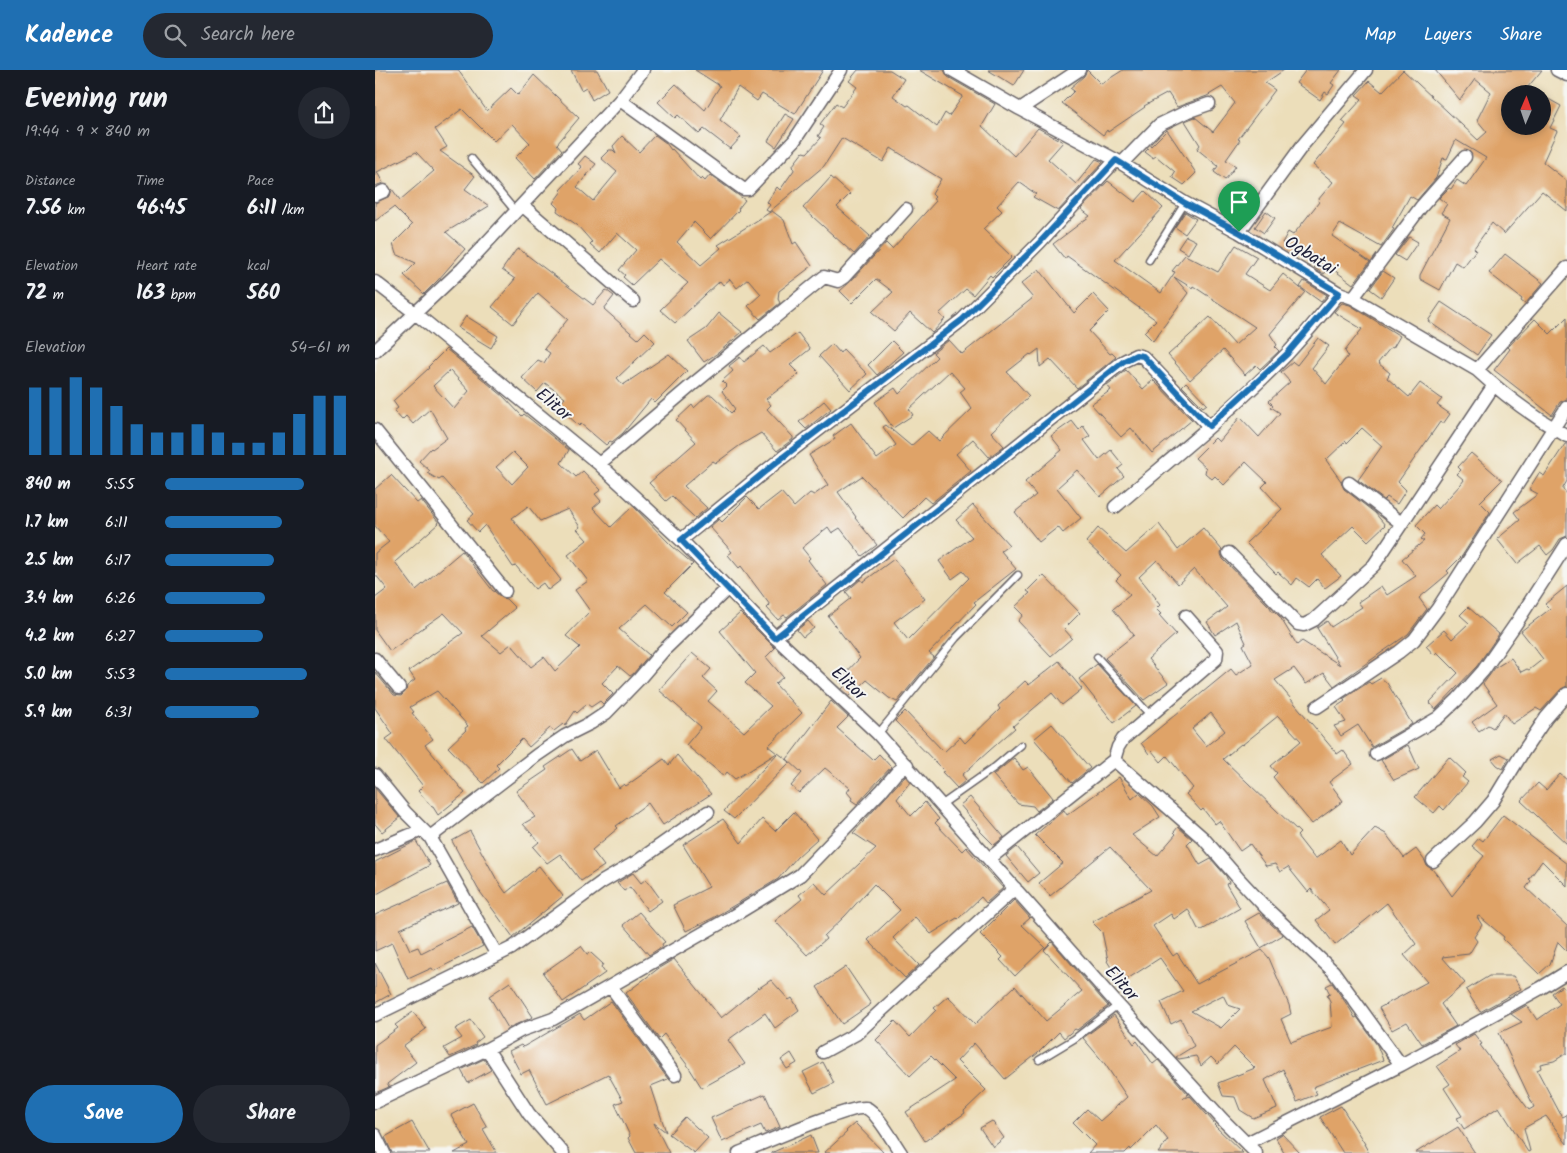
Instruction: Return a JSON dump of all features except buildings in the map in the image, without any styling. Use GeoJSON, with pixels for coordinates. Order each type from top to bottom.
{"type":"FeatureCollection","features":[{"type":"Feature","properties":{"kind":"street"},"geometry":{"type":"LineString","coordinates":[[375,351],[462,269],[619,100],[643,70]]}},
{"type":"Feature","properties":{"kind":"street"},"geometry":{"type":"LineString","coordinates":[[619,100],[743,189],[749,189],[794,141],[841,70]]}},
{"type":"Feature","properties":{"kind":"street","name":"Ogbatai"},"geometry":{"type":"LineString","coordinates":[[952,70],[1020,109],[1119,161],[1185,203],[1239,232],[1339,293],[1353,298],[1477,370],[1552,428],[1567,436]]}},
{"type":"Feature","properties":{"kind":"street"},"geometry":{"type":"LineString","coordinates":[[1020,109],[1079,70]]}},
{"type":"Feature","properties":{"kind":"street"},"geometry":{"type":"LineString","coordinates":[[1239,232],[1302,146],[1366,70]]}},
{"type":"Feature","properties":{"kind":"street"},"geometry":{"type":"LineString","coordinates":[[1557,70],[1567,75]]}},
{"type":"Feature","properties":{"kind":"street"},"geometry":{"type":"LineString","coordinates":[[681,540],[778,461],[962,320],[1119,161],[1159,125],[1186,112],[1209,104]]}},
{"type":"Feature","properties":{"kind":"street"},"geometry":{"type":"LineString","coordinates":[[1353,298],[1421,207],[1465,157]]}},
{"type":"Feature","properties":{"kind":"street"},"geometry":{"type":"LineString","coordinates":[[519,208],[633,301]]}},
{"type":"Feature","properties":{"kind":"street"},"geometry":{"type":"LineString","coordinates":[[599,464],[824,277],[838,281],[844,277],[906,209]]}},
{"type":"Feature","properties":{"kind":"street"},"geometry":{"type":"LineString","coordinates":[[1477,370],[1567,268]]}},
{"type":"Feature","properties":{"kind":"street","name":"Elitor"},"geometry":{"type":"LineString","coordinates":[[375,282],[599,464],[681,540],[775,638],[878,734],[1117,1005],[1223,1120],[1257,1153]]}},
{"type":"Feature","properties":{"kind":"street"},"geometry":{"type":"LineString","coordinates":[[1115,507],[1209,426],[1287,354],[1339,293]]}},
{"type":"Feature","properties":{"kind":"street"},"geometry":{"type":"LineString","coordinates":[[775,638],[1124,361],[1136,355],[1143,356],[1209,426]]}},
{"type":"Feature","properties":{"kind":"street"},"geometry":{"type":"LineString","coordinates":[[1229,552],[1298,624],[1304,625],[1314,620],[1374,565],[1494,385]]}},
{"type":"Feature","properties":{"kind":"street"},"geometry":{"type":"LineString","coordinates":[[1317,707],[1414,640],[1438,608],[1567,407]]}},
{"type":"Feature","properties":{"kind":"street"},"geometry":{"type":"LineString","coordinates":[[375,430],[505,590]]}},
{"type":"Feature","properties":{"kind":"street"},"geometry":{"type":"LineString","coordinates":[[1349,483],[1401,523]]}},
{"type":"Feature","properties":{"kind":"street"},"geometry":{"type":"LineString","coordinates":[[1376,754],[1437,718],[1458,699],[1483,671],[1567,544]]}},
{"type":"Feature","properties":{"kind":"street"},"geometry":{"type":"LineString","coordinates":[[375,850],[426,833],[565,736],[606,713],[663,651],[727,589]]}},
{"type":"Feature","properties":{"kind":"street"},"geometry":{"type":"LineString","coordinates":[[989,859],[1114,760],[1123,739],[1216,659],[1217,651],[1186,616]]}},
{"type":"Feature","properties":{"kind":"street"},"geometry":{"type":"LineString","coordinates":[[375,659],[399,688]]}},
{"type":"Feature","properties":{"kind":"street"},"geometry":{"type":"LineString","coordinates":[[1433,861],[1475,822],[1493,800],[1546,718],[1567,694]]}},
{"type":"Feature","properties":{"kind":"street"},"geometry":{"type":"LineString","coordinates":[[1114,760],[1203,838],[1267,909],[1333,971],[1401,1065]]}},
{"type":"Feature","properties":{"kind":"street"},"geometry":{"type":"LineString","coordinates":[[375,1102],[487,1049],[521,1030],[553,1019],[801,875],[881,792],[897,772],[907,765]]}},
{"type":"Feature","properties":{"kind":"street"},"geometry":{"type":"LineString","coordinates":[[375,775],[426,833],[497,955]]}},
{"type":"Feature","properties":{"kind":"street"},"geometry":{"type":"LineString","coordinates":[[375,1015],[512,948],[607,878],[638,861],[708,812]]}},
{"type":"Feature","properties":{"kind":"street"},"geometry":{"type":"LineString","coordinates":[[823,1052],[856,1034],[1015,888]]}},
{"type":"Feature","properties":{"kind":"street"},"geometry":{"type":"LineString","coordinates":[[1247,1144],[1401,1065],[1567,972]]}},
{"type":"Feature","properties":{"kind":"street"},"geometry":{"type":"LineString","coordinates":[[611,987],[675,1075]]}},
{"type":"Feature","properties":{"kind":"street"},"geometry":{"type":"LineString","coordinates":[[487,1049],[529,1114],[563,1153]]}},
{"type":"Feature","properties":{"kind":"street"},"geometry":{"type":"LineString","coordinates":[[739,1153],[820,1121],[852,1110],[865,1108],[874,1113],[901,1153]]}},
{"type":"Feature","properties":{"kind":"street"},"geometry":{"type":"LineString","coordinates":[[375,1135],[384,1153]]}},
{"type":"Feature","properties":{"kind":"lane"},"geometry":{"type":"LineString","coordinates":[[471,158],[519,208]]}},
{"type":"Feature","properties":{"kind":"lane"},"geometry":{"type":"LineString","coordinates":[[1149,260],[1185,203]]}},
{"type":"Feature","properties":{"kind":"lane"},"geometry":{"type":"LineString","coordinates":[[878,734],[956,638],[1018,575]]}},
{"type":"Feature","properties":{"kind":"lane"},"geometry":{"type":"LineString","coordinates":[[1097,657],[1151,716]]}},
{"type":"Feature","properties":{"kind":"lane"},"geometry":{"type":"LineString","coordinates":[[941,805],[995,768],[1021,745]]}},
{"type":"Feature","properties":{"kind":"lane"},"geometry":{"type":"LineString","coordinates":[[1039,1060],[1074,1039],[1117,1005]]}},
{"type":"Feature","properties":{"kind":"route"},"geometry":{"type":"LineString","coordinates":[[1116,160],[1185,203],[1239,232],[1339,293],[1287,354],[1209,426],[1143,356],[1136,355],[1124,361],[775,638],[681,540],[778,461],[962,320],[1040,242],[1116,160]]}}]}
